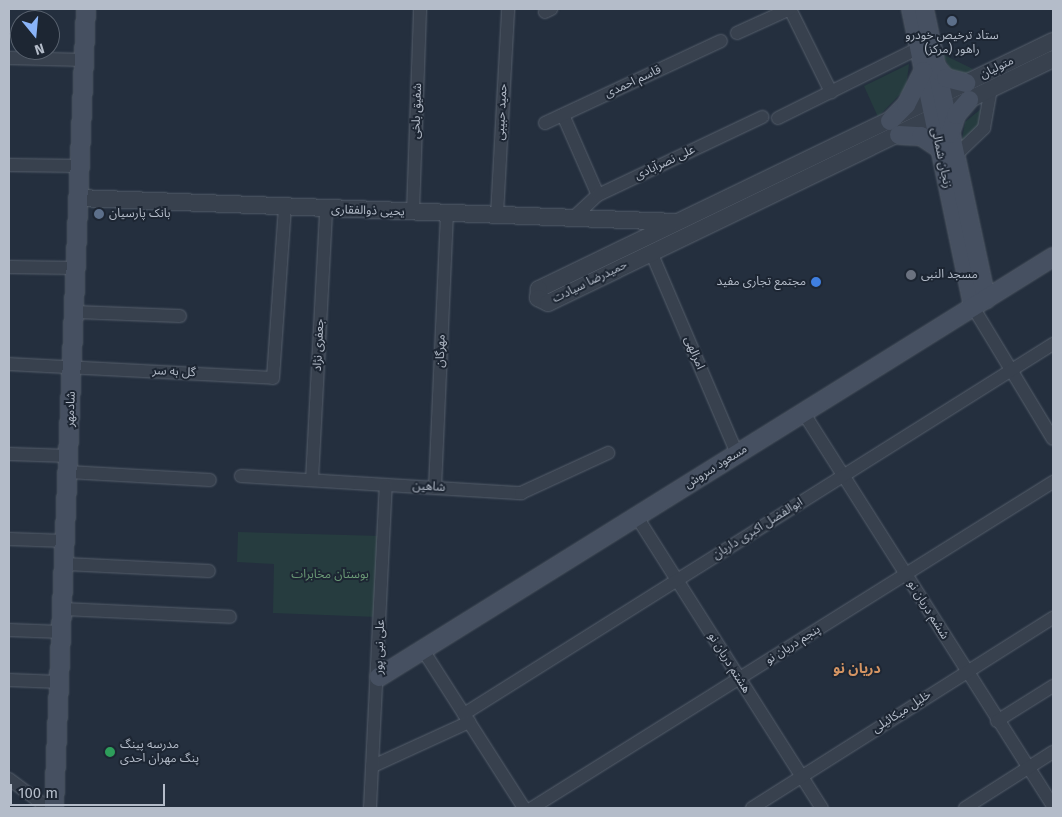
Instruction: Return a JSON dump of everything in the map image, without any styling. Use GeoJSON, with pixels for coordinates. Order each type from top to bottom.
{"type":"FeatureCollection","features":[{"type":"Feature","properties":{"kind":"main road","name":"شادمهر"},"geometry":{"type":"LineString","coordinates":[[54,808],[86,9]]}},
{"type":"Feature","properties":{"kind":"main road","name":"زنجان شمالی"},"geometry":{"type":"LineString","coordinates":[[911,9],[919,48],[929,68]]}},
{"type":"Feature","properties":{"kind":"main road","name":"زنجان شمالی"},"geometry":{"type":"LineString","coordinates":[[924,9],[929,68],[979,303]]}},
{"type":"Feature","properties":{"kind":"main road"},"geometry":{"type":"LineString","coordinates":[[929,68],[968,92],[944,142],[888,128],[906,105],[929,68]]}},
{"type":"Feature","properties":{"kind":"main road","name":"زنجان شمالی"},"geometry":{"type":"LineString","coordinates":[[944,142],[954,157],[979,303]]}},
{"type":"Feature","properties":{"kind":"main road","name":"مسعود سروش"},"geometry":{"type":"LineString","coordinates":[[379,677],[1053,257]]}},
{"type":"Feature","properties":{"kind":"street","name":"شفیق بلخی"},"geometry":{"type":"LineString","coordinates":[[413,212],[420,9]]}},
{"type":"Feature","properties":{"kind":"street","name":"حمید حبیبی"},"geometry":{"type":"LineString","coordinates":[[497,215],[508,9]]}},
{"type":"Feature","properties":{"kind":"street"},"geometry":{"type":"LineString","coordinates":[[737,33],[790,9],[831,92]]}},
{"type":"Feature","properties":{"kind":"street","name":"قاسم احمدی"},"geometry":{"type":"LineString","coordinates":[[545,123],[721,41]]}},
{"type":"Feature","properties":{"kind":"street","name":"متولیان"},"geometry":{"type":"LineString","coordinates":[[937,107],[968,92],[1053,41]]}},
{"type":"Feature","properties":{"kind":"street"},"geometry":{"type":"LineString","coordinates":[[778,118],[919,48]]}},
{"type":"Feature","properties":{"kind":"street"},"geometry":{"type":"LineString","coordinates":[[9,58],[84,60]]}},
{"type":"Feature","properties":{"kind":"street","name":"متولیان"},"geometry":{"type":"LineString","coordinates":[[968,92],[991,89],[1053,59]]}},
{"type":"Feature","properties":{"kind":"street"},"geometry":{"type":"LineString","coordinates":[[954,157],[974,143],[986,124],[991,89]]}},
{"type":"Feature","properties":{"kind":"street","name":"حمیدرضا سیادت"},"geometry":{"type":"LineString","coordinates":[[679,222],[937,107]]}},
{"type":"Feature","properties":{"kind":"street"},"geometry":{"type":"LineString","coordinates":[[562,115],[598,195]]}},
{"type":"Feature","properties":{"kind":"street","name":"علی نصرآبادی"},"geometry":{"type":"LineString","coordinates":[[573,218],[598,195],[762,117]]}},
{"type":"Feature","properties":{"kind":"street","name":"حمیدرضا سیادت"},"geometry":{"type":"LineString","coordinates":[[658,226],[539,289],[538,298],[548,302],[882,143],[888,128]]}},
{"type":"Feature","properties":{"kind":"street"},"geometry":{"type":"LineString","coordinates":[[9,165],[80,166]]}},
{"type":"Feature","properties":{"kind":"street","name":"یحیی ذوالفقاری"},"geometry":{"type":"LineString","coordinates":[[79,198],[285,208],[573,218],[658,226],[679,222]]}},
{"type":"Feature","properties":{"kind":"street","name":"گل به سر"},"geometry":{"type":"LineString","coordinates":[[9,364],[274,377],[285,208]]}},
{"type":"Feature","properties":{"kind":"street","name":"جعفری نژاد"},"geometry":{"type":"LineString","coordinates":[[312,480],[326,209]]}},
{"type":"Feature","properties":{"kind":"street","name":"مهرگان"},"geometry":{"type":"LineString","coordinates":[[435,488],[447,214]]}},
{"type":"Feature","properties":{"kind":"street","name":"امرالهی"},"geometry":{"type":"LineString","coordinates":[[651,252],[737,454]]}},
{"type":"Feature","properties":{"kind":"street"},"geometry":{"type":"LineString","coordinates":[[9,267],[76,268]]}},
{"type":"Feature","properties":{"kind":"street"},"geometry":{"type":"LineString","coordinates":[[979,303],[1011,370],[1053,439]]}},
{"type":"Feature","properties":{"kind":"street"},"geometry":{"type":"LineString","coordinates":[[75,312],[180,316]]}},
{"type":"Feature","properties":{"kind":"street","name":"ابوالفضل اکبری داریان"},"geometry":{"type":"LineString","coordinates":[[373,766],[466,718],[677,580],[1053,344]]}},
{"type":"Feature","properties":{"kind":"street","name":"ششم دریان‌ نو"},"geometry":{"type":"LineString","coordinates":[[803,412],[965,671],[1053,806]]}},
{"type":"Feature","properties":{"kind":"street","name":"شاهین"},"geometry":{"type":"LineString","coordinates":[[241,476],[521,493],[608,453]]}},
{"type":"Feature","properties":{"kind":"street"},"geometry":{"type":"LineString","coordinates":[[9,454],[69,464],[210,480]]}},
{"type":"Feature","properties":{"kind":"street","name":"پنجم دریان‌ نو"},"geometry":{"type":"LineString","coordinates":[[532,808],[1053,482]]}},
{"type":"Feature","properties":{"kind":"street","name":"علی نبی پور"},"geometry":{"type":"LineString","coordinates":[[370,808],[379,677],[386,485]]}},
{"type":"Feature","properties":{"kind":"street","name":"هشتم دریان‌ نو"},"geometry":{"type":"LineString","coordinates":[[637,517],[822,808]]}},
{"type":"Feature","properties":{"kind":"street"},"geometry":{"type":"LineString","coordinates":[[9,539],[66,541]]}},
{"type":"Feature","properties":{"kind":"street"},"geometry":{"type":"LineString","coordinates":[[65,564],[209,571]]}},
{"type":"Feature","properties":{"kind":"street"},"geometry":{"type":"LineString","coordinates":[[63,609],[230,617]]}},
{"type":"Feature","properties":{"kind":"street","name":"خلیل میکائیلی"},"geometry":{"type":"LineString","coordinates":[[752,808],[965,671],[1053,618]]}},
{"type":"Feature","properties":{"kind":"street"},"geometry":{"type":"LineString","coordinates":[[9,630],[62,632]]}},
{"type":"Feature","properties":{"kind":"street"},"geometry":{"type":"LineString","coordinates":[[423,650],[523,808]]}},
{"type":"Feature","properties":{"kind":"street"},"geometry":{"type":"LineString","coordinates":[[9,680],[60,682]]}},
{"type":"Feature","properties":{"kind":"street"},"geometry":{"type":"LineString","coordinates":[[998,721],[1053,686]]}},
{"type":"Feature","properties":{"kind":"street"},"geometry":{"type":"LineString","coordinates":[[965,808],[1053,752]]}},
{"type":"Feature","properties":{"kind":"street"},"geometry":{"type":"LineString","coordinates":[[9,779],[48,808]]}},
{"type":"Feature","properties":{"kind":"green space"},"geometry":{"type":"Polygon","coordinates":[[[942,54],[973,69],[967,74],[951,70],[942,54]]]}},
{"type":"Feature","properties":{"kind":"green space"},"geometry":{"type":"Polygon","coordinates":[[[909,64],[906,88],[878,117],[864,86],[909,64]]]}},
{"type":"Feature","properties":{"kind":"green space"},"geometry":{"type":"Polygon","coordinates":[[[987,104],[986,117],[961,147],[965,122],[987,104]]]}},
{"type":"Feature","properties":{"kind":"green space","name":"بوستان مخابرات"},"geometry":{"type":"Polygon","coordinates":[[[238,532],[382,536],[377,617],[273,613],[274,564],[237,562],[238,532]]]}},
{"type":"Feature","properties":{"kind":"place","name":"ستاد ترخیص خودرو راهور (مرکز)"},"geometry":{"type":"Point","coordinates":[952,21]}},
{"type":"Feature","properties":{"kind":"place","name":"بانک پارسیان"},"geometry":{"type":"Point","coordinates":[99,214]}},
{"type":"Feature","properties":{"kind":"place","name":"مسجد النبی"},"geometry":{"type":"Point","coordinates":[911,275]}},
{"type":"Feature","properties":{"kind":"place","name":"مجتمع تجاری مفید"},"geometry":{"type":"Point","coordinates":[816,282]}},
{"type":"Feature","properties":{"kind":"place","name":"مدرسه پینگ پنگ مهران احدی"},"geometry":{"type":"Point","coordinates":[110,752]}},
{"type":"Feature","properties":{"kind":"district","name":"دریان نو"},"geometry":{"type":"Point","coordinates":[857,669]}}]}
